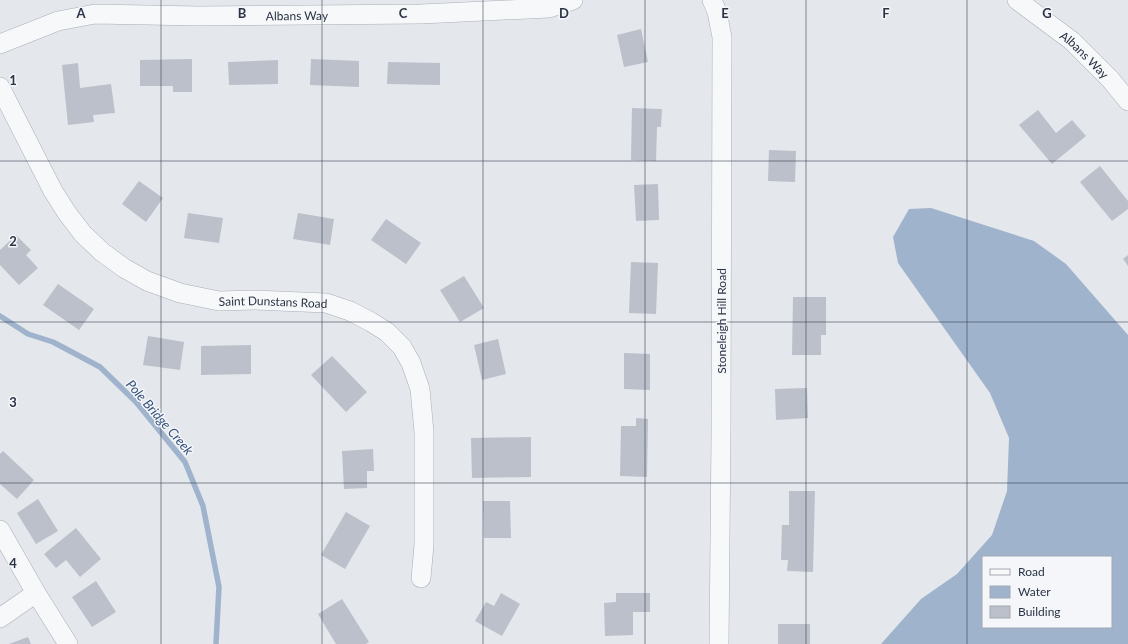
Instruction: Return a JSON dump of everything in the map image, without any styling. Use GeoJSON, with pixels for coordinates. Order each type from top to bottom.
{"type":"FeatureCollection","features":[{"type":"Feature","properties":{"kind":"street","name":"Albans Way"},"geometry":{"type":"LineString","coordinates":[[0,44],[58,21],[95,14],[198,8],[420,14],[549,8],[573,0]]}},
{"type":"Feature","properties":{"kind":"street","name":"Stoneleigh Hill Road"},"geometry":{"type":"LineString","coordinates":[[712,0],[722,37],[719,644]]}},
{"type":"Feature","properties":{"kind":"street","name":"Albans Way"},"geometry":{"type":"LineString","coordinates":[[1017,0],[1072,41],[1110,79],[1128,101]]}},
{"type":"Feature","properties":{"kind":"street","name":"Saint Dunstans Road"},"geometry":{"type":"LineString","coordinates":[[0,87],[53,191],[67,213],[83,234],[102,252],[124,268],[147,281],[180,294],[219,301],[255,300],[326,303],[350,311],[371,322],[387,332],[402,347],[411,364],[420,389],[424,432],[424,546],[421,578]]}},
{"type":"Feature","properties":{"kind":"street"},"geometry":{"type":"LineString","coordinates":[[0,530],[36,593],[68,644]]}},
{"type":"Feature","properties":{"kind":"street"},"geometry":{"type":"LineString","coordinates":[[0,618],[36,593]]}},
{"type":"Feature","properties":{"kind":"water"},"geometry":{"type":"Polygon","coordinates":[[[931,208],[1034,241],[1066,264],[1128,335],[1128,644],[881,644],[921,599],[957,574],[992,535],[1007,491],[1009,438],[990,393],[898,263],[893,237],[909,209],[931,208]]]}},
{"type":"Feature","properties":{"kind":"building"},"geometry":{"type":"Polygon","coordinates":[[[641,29],[648,62],[624,67],[617,35],[641,29]]]}},
{"type":"Feature","properties":{"kind":"building"},"geometry":{"type":"Polygon","coordinates":[[[192,59],[192,92],[173,92],[173,86],[140,86],[140,60],[192,59]]]}},
{"type":"Feature","properties":{"kind":"building"},"geometry":{"type":"Polygon","coordinates":[[[311,59],[359,61],[359,87],[310,85],[311,59]]]}},
{"type":"Feature","properties":{"kind":"building"},"geometry":{"type":"Polygon","coordinates":[[[278,60],[278,84],[229,85],[228,62],[278,60]]]}},
{"type":"Feature","properties":{"kind":"building"},"geometry":{"type":"Polygon","coordinates":[[[388,62],[440,63],[440,85],[387,84],[388,62]]]}},
{"type":"Feature","properties":{"kind":"building"},"geometry":{"type":"Polygon","coordinates":[[[78,63],[80,88],[111,84],[115,113],[93,115],[94,122],[68,125],[62,65],[78,63]]]}},
{"type":"Feature","properties":{"kind":"building"},"geometry":{"type":"Polygon","coordinates":[[[632,108],[662,109],[661,127],[657,127],[656,161],[631,160],[632,108]]]}},
{"type":"Feature","properties":{"kind":"building"},"geometry":{"type":"Polygon","coordinates":[[[1038,110],[1056,133],[1072,120],[1086,136],[1052,164],[1019,125],[1038,110]]]}},
{"type":"Feature","properties":{"kind":"building"},"geometry":{"type":"Polygon","coordinates":[[[769,150],[796,151],[795,182],[768,181],[769,150]]]}},
{"type":"Feature","properties":{"kind":"building"},"geometry":{"type":"Polygon","coordinates":[[[1100,166],[1128,201],[1128,209],[1112,221],[1080,182],[1100,166]]]}},
{"type":"Feature","properties":{"kind":"building"},"geometry":{"type":"Polygon","coordinates":[[[139,181],[163,198],[146,222],[122,204],[139,181]]]}},
{"type":"Feature","properties":{"kind":"building"},"geometry":{"type":"Polygon","coordinates":[[[658,184],[659,220],[636,221],[634,185],[658,184]]]}},
{"type":"Feature","properties":{"kind":"building"},"geometry":{"type":"Polygon","coordinates":[[[188,213],[223,218],[219,243],[184,238],[188,213]]]}},
{"type":"Feature","properties":{"kind":"building"},"geometry":{"type":"Polygon","coordinates":[[[298,213],[334,219],[330,245],[293,239],[298,213]]]}},
{"type":"Feature","properties":{"kind":"building"},"geometry":{"type":"Polygon","coordinates":[[[386,219],[421,243],[406,264],[371,240],[386,219]]]}},
{"type":"Feature","properties":{"kind":"building"},"geometry":{"type":"Polygon","coordinates":[[[16,235],[31,250],[26,255],[38,268],[19,285],[0,265],[0,250],[16,235]]]}},
{"type":"Feature","properties":{"kind":"building"},"geometry":{"type":"Polygon","coordinates":[[[1128,255],[1128,266],[1123,259],[1128,255]]]}},
{"type":"Feature","properties":{"kind":"building"},"geometry":{"type":"Polygon","coordinates":[[[631,262],[658,263],[656,314],[629,313],[631,262]]]}},
{"type":"Feature","properties":{"kind":"building"},"geometry":{"type":"Polygon","coordinates":[[[464,276],[484,308],[460,322],[440,290],[464,276]]]}},
{"type":"Feature","properties":{"kind":"building"},"geometry":{"type":"Polygon","coordinates":[[[58,284],[94,309],[79,330],[43,305],[58,284]]]}},
{"type":"Feature","properties":{"kind":"building"},"geometry":{"type":"Polygon","coordinates":[[[793,297],[826,297],[826,335],[821,335],[821,355],[792,355],[793,297]]]}},
{"type":"Feature","properties":{"kind":"building"},"geometry":{"type":"Polygon","coordinates":[[[148,336],[184,342],[180,370],[143,365],[148,336]]]}},
{"type":"Feature","properties":{"kind":"building"},"geometry":{"type":"Polygon","coordinates":[[[498,339],[506,374],[482,380],[474,345],[498,339]]]}},
{"type":"Feature","properties":{"kind":"building"},"geometry":{"type":"Polygon","coordinates":[[[251,345],[251,374],[201,375],[201,346],[251,345]]]}},
{"type":"Feature","properties":{"kind":"building"},"geometry":{"type":"Polygon","coordinates":[[[624,353],[650,354],[650,390],[624,389],[624,353]]]}},
{"type":"Feature","properties":{"kind":"building"},"geometry":{"type":"Polygon","coordinates":[[[332,356],[367,392],[346,412],[311,375],[332,356]]]}},
{"type":"Feature","properties":{"kind":"building"},"geometry":{"type":"Polygon","coordinates":[[[807,388],[808,418],[776,420],[775,389],[807,388]]]}},
{"type":"Feature","properties":{"kind":"building"},"geometry":{"type":"Polygon","coordinates":[[[636,418],[648,419],[647,477],[620,476],[621,426],[636,426],[636,418]]]}},
{"type":"Feature","properties":{"kind":"building"},"geometry":{"type":"Polygon","coordinates":[[[531,437],[531,477],[472,478],[471,438],[531,437]]]}},
{"type":"Feature","properties":{"kind":"building"},"geometry":{"type":"Polygon","coordinates":[[[373,449],[374,471],[367,471],[367,488],[344,489],[342,451],[373,449]]]}},
{"type":"Feature","properties":{"kind":"building"},"geometry":{"type":"Polygon","coordinates":[[[3,451],[34,480],[17,499],[0,484],[0,454],[3,451]]]}},
{"type":"Feature","properties":{"kind":"building"},"geometry":{"type":"Polygon","coordinates":[[[789,491],[815,491],[813,572],[787,571],[788,560],[781,560],[782,525],[789,525],[789,491]]]}},
{"type":"Feature","properties":{"kind":"building"},"geometry":{"type":"Polygon","coordinates":[[[38,499],[58,531],[36,544],[17,513],[38,499]]]}},
{"type":"Feature","properties":{"kind":"building"},"geometry":{"type":"Polygon","coordinates":[[[483,501],[510,501],[511,538],[484,538],[483,501]]]}},
{"type":"Feature","properties":{"kind":"building"},"geometry":{"type":"Polygon","coordinates":[[[346,512],[370,526],[345,569],[321,555],[346,512]]]}},
{"type":"Feature","properties":{"kind":"building"},"geometry":{"type":"Polygon","coordinates":[[[76,528],[101,559],[80,577],[66,560],[56,568],[44,554],[76,528]]]}},
{"type":"Feature","properties":{"kind":"building"},"geometry":{"type":"Polygon","coordinates":[[[96,581],[116,612],[92,627],[72,597],[96,581]]]}},
{"type":"Feature","properties":{"kind":"building"},"geometry":{"type":"Polygon","coordinates":[[[501,593],[520,604],[502,636],[475,621],[486,602],[494,606],[501,593]]]}},
{"type":"Feature","properties":{"kind":"building"},"geometry":{"type":"Polygon","coordinates":[[[616,593],[650,593],[650,612],[633,612],[633,635],[605,636],[604,603],[616,602],[616,593]]]}},
{"type":"Feature","properties":{"kind":"building"},"geometry":{"type":"Polygon","coordinates":[[[342,599],[369,642],[366,644],[336,644],[318,614],[342,599]]]}},
{"type":"Feature","properties":{"kind":"building"},"geometry":{"type":"Polygon","coordinates":[[[778,624],[810,624],[810,644],[778,644],[778,624]]]}},
{"type":"Feature","properties":{"kind":"building"},"geometry":{"type":"Polygon","coordinates":[[[28,637],[31,644],[9,644],[28,637]]]}},
{"type":"Feature","properties":{"kind":"waterway","name":"Pole Bridge Creek"},"geometry":{"type":"LineString","coordinates":[[0,316],[28,334],[53,342],[100,367],[136,402],[185,462],[203,506],[219,587],[216,644]]}}]}
